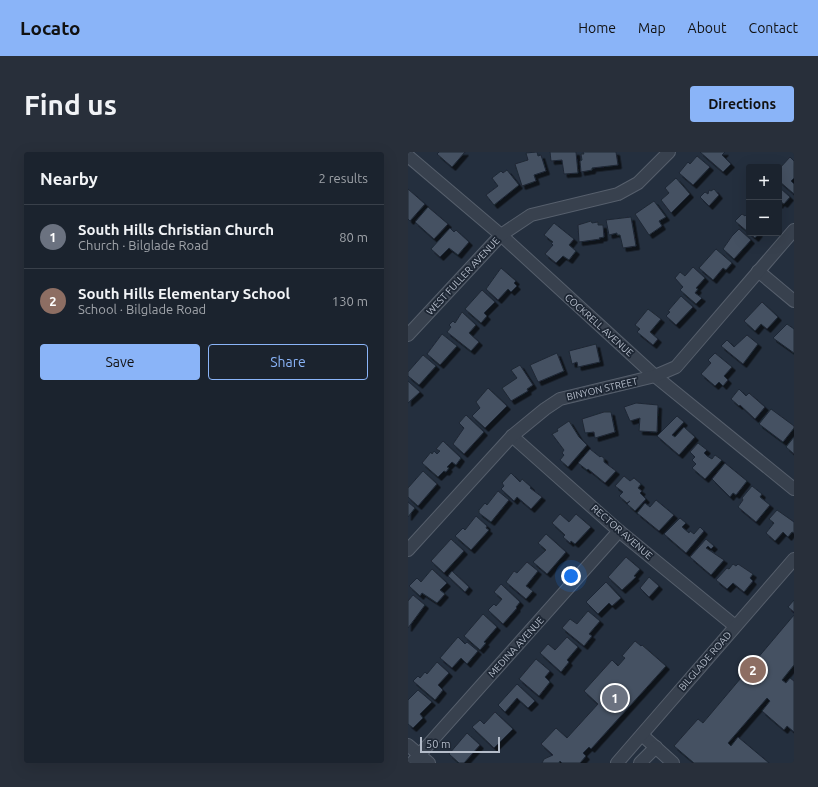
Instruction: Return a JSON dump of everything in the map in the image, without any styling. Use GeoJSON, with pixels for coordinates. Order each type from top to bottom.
{"type":"FeatureCollection","features":[{"type":"Feature","properties":{"kind":"street","name":"WEST FULLER AVENUE"},"geometry":{"type":"LineString","coordinates":[[408,335],[501,235],[531,215],[618,194],[638,183],[669,152]]}},
{"type":"Feature","properties":{"kind":"street","name":"COCKRELL AVENUE"},"geometry":{"type":"LineString","coordinates":[[408,156],[501,235],[655,376],[794,489]]}},
{"type":"Feature","properties":{"kind":"street","name":"BINYON STREET"},"geometry":{"type":"LineString","coordinates":[[408,550],[512,436],[560,399],[655,376],[676,367],[794,230]]}},
{"type":"Feature","properties":{"kind":"street"},"geometry":{"type":"LineString","coordinates":[[758,271],[794,301]]}},
{"type":"Feature","properties":{"kind":"street","name":"RECTOR AVENUE"},"geometry":{"type":"LineString","coordinates":[[512,436],[619,531],[735,626]]}},
{"type":"Feature","properties":{"kind":"street","name":"MEDINA AVENUE"},"geometry":{"type":"LineString","coordinates":[[416,759],[619,531]]}},
{"type":"Feature","properties":{"kind":"street","name":"BILGLADE ROAD"},"geometry":{"type":"LineString","coordinates":[[617,763],[794,559]]}},
{"type":"Feature","properties":{"kind":"street"},"geometry":{"type":"LineString","coordinates":[[642,735],[673,763]]}},
{"type":"Feature","properties":{"kind":"street"},"geometry":{"type":"LineString","coordinates":[[408,745],[416,759],[429,763]]}},
{"type":"Feature","properties":{"kind":"street"},"geometry":{"type":"LineString","coordinates":[[640,763],[656,747]]}},
{"type":"Feature","properties":{"kind":"building"},"geometry":{"type":"Polygon","coordinates":[[[439,152],[465,152],[452,167],[437,154],[439,152]]]}},
{"type":"Feature","properties":{"kind":"building"},"geometry":{"type":"Polygon","coordinates":[[[537,152],[538,156],[541,155],[546,171],[534,175],[536,181],[522,186],[515,164],[528,160],[526,153],[537,152]]]}},
{"type":"Feature","properties":{"kind":"building"},"geometry":{"type":"Polygon","coordinates":[[[550,152],[576,152],[578,173],[564,174],[562,160],[551,161],[550,152]]]}},
{"type":"Feature","properties":{"kind":"building"},"geometry":{"type":"Polygon","coordinates":[[[583,152],[616,152],[618,165],[592,168],[592,170],[581,172],[580,161],[582,160],[581,154],[584,154],[583,152]]]}},
{"type":"Feature","properties":{"kind":"building"},"geometry":{"type":"Polygon","coordinates":[[[700,152],[725,152],[722,155],[731,164],[723,172],[700,152]]]}},
{"type":"Feature","properties":{"kind":"building"},"geometry":{"type":"Polygon","coordinates":[[[697,156],[710,167],[693,185],[679,173],[688,162],[690,164],[697,156]]]}},
{"type":"Feature","properties":{"kind":"building"},"geometry":{"type":"Polygon","coordinates":[[[790,157],[794,161],[794,178],[791,181],[794,184],[794,194],[782,184],[782,166],[790,157]]]}},
{"type":"Feature","properties":{"kind":"building"},"geometry":{"type":"Polygon","coordinates":[[[507,170],[519,185],[494,205],[486,195],[498,186],[492,178],[501,171],[503,173],[507,170]]]}},
{"type":"Feature","properties":{"kind":"building"},"geometry":{"type":"Polygon","coordinates":[[[676,178],[690,194],[671,213],[661,200],[669,193],[665,188],[676,178]]]}},
{"type":"Feature","properties":{"kind":"building"},"geometry":{"type":"Polygon","coordinates":[[[408,189],[425,204],[410,221],[408,219],[408,189]]]}},
{"type":"Feature","properties":{"kind":"building"},"geometry":{"type":"Polygon","coordinates":[[[714,189],[719,195],[709,206],[700,197],[705,192],[708,194],[709,190],[711,191],[714,189]]]}},
{"type":"Feature","properties":{"kind":"building"},"geometry":{"type":"Polygon","coordinates":[[[782,190],[790,197],[784,204],[782,203],[782,190]]]}},
{"type":"Feature","properties":{"kind":"building"},"geometry":{"type":"Polygon","coordinates":[[[654,201],[666,217],[659,221],[662,226],[649,235],[635,214],[654,201]]]}},
{"type":"Feature","properties":{"kind":"building"},"geometry":{"type":"Polygon","coordinates":[[[428,207],[448,224],[434,239],[415,222],[428,207]]]}},
{"type":"Feature","properties":{"kind":"building"},"geometry":{"type":"Polygon","coordinates":[[[742,214],[745,216],[746,215],[746,230],[735,221],[742,214]]]}},
{"type":"Feature","properties":{"kind":"building"},"geometry":{"type":"Polygon","coordinates":[[[631,217],[636,246],[623,248],[620,235],[617,235],[617,233],[609,235],[606,220],[631,217]]]}},
{"type":"Feature","properties":{"kind":"building"},"geometry":{"type":"Polygon","coordinates":[[[591,221],[592,223],[598,222],[598,225],[603,225],[604,237],[579,242],[578,225],[591,221]]]}},
{"type":"Feature","properties":{"kind":"building"},"geometry":{"type":"Polygon","coordinates":[[[554,223],[574,239],[569,245],[576,251],[569,260],[563,256],[556,263],[545,254],[553,245],[551,243],[553,242],[544,235],[554,223]]]}},
{"type":"Feature","properties":{"kind":"building"},"geometry":{"type":"Polygon","coordinates":[[[450,228],[454,232],[456,230],[469,242],[458,255],[449,248],[440,257],[431,249],[450,228]]]}},
{"type":"Feature","properties":{"kind":"building"},"geometry":{"type":"Polygon","coordinates":[[[739,229],[751,240],[734,259],[723,249],[739,229]]]}},
{"type":"Feature","properties":{"kind":"building"},"geometry":{"type":"Polygon","coordinates":[[[716,249],[732,263],[726,270],[723,268],[713,280],[699,268],[716,249]]]}},
{"type":"Feature","properties":{"kind":"building"},"geometry":{"type":"Polygon","coordinates":[[[693,267],[705,278],[696,288],[698,289],[695,293],[702,298],[696,304],[680,290],[683,287],[675,278],[680,272],[685,276],[693,267]]]}},
{"type":"Feature","properties":{"kind":"building"},"geometry":{"type":"Polygon","coordinates":[[[501,268],[516,281],[514,283],[517,286],[511,292],[508,289],[498,300],[486,289],[501,268]]]}},
{"type":"Feature","properties":{"kind":"building"},"geometry":{"type":"Polygon","coordinates":[[[482,290],[495,302],[484,313],[487,316],[481,323],[465,309],[482,290]]]}},
{"type":"Feature","properties":{"kind":"building"},"geometry":{"type":"Polygon","coordinates":[[[681,296],[693,307],[676,325],[666,316],[670,312],[668,311],[681,296]]]}},
{"type":"Feature","properties":{"kind":"building"},"geometry":{"type":"Polygon","coordinates":[[[762,302],[778,317],[767,329],[761,324],[755,331],[744,321],[762,302]]]}},
{"type":"Feature","properties":{"kind":"building"},"geometry":{"type":"Polygon","coordinates":[[[648,309],[661,319],[650,332],[658,339],[653,345],[637,332],[640,329],[635,325],[648,309]]]}},
{"type":"Feature","properties":{"kind":"building"},"geometry":{"type":"Polygon","coordinates":[[[462,312],[476,325],[469,333],[479,342],[471,351],[447,332],[451,327],[449,325],[453,321],[455,323],[462,312]]]}},
{"type":"Feature","properties":{"kind":"building"},"geometry":{"type":"Polygon","coordinates":[[[787,324],[794,329],[794,353],[773,338],[787,324]]]}},
{"type":"Feature","properties":{"kind":"building"},"geometry":{"type":"Polygon","coordinates":[[[442,334],[457,346],[440,365],[427,354],[442,334]]]}},
{"type":"Feature","properties":{"kind":"building"},"geometry":{"type":"Polygon","coordinates":[[[747,335],[758,344],[743,364],[721,346],[727,340],[734,347],[747,335]]]}},
{"type":"Feature","properties":{"kind":"building"},"geometry":{"type":"Polygon","coordinates":[[[596,344],[600,362],[578,367],[577,362],[572,364],[569,351],[596,344]]]}},
{"type":"Feature","properties":{"kind":"building"},"geometry":{"type":"Polygon","coordinates":[[[557,353],[564,371],[538,382],[530,365],[557,353]]]}},
{"type":"Feature","properties":{"kind":"building"},"geometry":{"type":"Polygon","coordinates":[[[715,353],[732,367],[724,376],[728,380],[723,386],[719,382],[715,386],[701,374],[711,363],[708,360],[715,353]]]}},
{"type":"Feature","properties":{"kind":"building"},"geometry":{"type":"Polygon","coordinates":[[[423,355],[436,366],[419,385],[408,376],[408,372],[423,355]]]}},
{"type":"Feature","properties":{"kind":"building"},"geometry":{"type":"Polygon","coordinates":[[[520,365],[533,385],[527,389],[528,391],[511,401],[502,388],[517,378],[511,370],[520,365]]]}},
{"type":"Feature","properties":{"kind":"building"},"geometry":{"type":"Polygon","coordinates":[[[408,381],[420,392],[408,403],[408,381]]]}},
{"type":"Feature","properties":{"kind":"building"},"geometry":{"type":"Polygon","coordinates":[[[488,388],[507,406],[485,428],[472,416],[480,408],[476,402],[488,388]]]}},
{"type":"Feature","properties":{"kind":"building"},"geometry":{"type":"Polygon","coordinates":[[[739,389],[746,396],[749,393],[765,407],[755,419],[731,399],[739,389]]]}},
{"type":"Feature","properties":{"kind":"building"},"geometry":{"type":"Polygon","coordinates":[[[636,403],[658,405],[657,432],[639,431],[640,418],[630,421],[624,407],[636,403]]]}},
{"type":"Feature","properties":{"kind":"building"},"geometry":{"type":"Polygon","coordinates":[[[771,409],[794,426],[783,442],[759,424],[771,409]]]}},
{"type":"Feature","properties":{"kind":"building"},"geometry":{"type":"Polygon","coordinates":[[[604,412],[611,412],[615,432],[595,438],[594,432],[585,433],[582,419],[604,412]]]}},
{"type":"Feature","properties":{"kind":"building"},"geometry":{"type":"Polygon","coordinates":[[[466,415],[484,432],[464,454],[453,444],[464,428],[459,423],[466,415]]]}},
{"type":"Feature","properties":{"kind":"building"},"geometry":{"type":"Polygon","coordinates":[[[677,416],[684,422],[672,435],[675,437],[684,427],[695,437],[679,455],[657,436],[677,416]]]}},
{"type":"Feature","properties":{"kind":"building"},"geometry":{"type":"Polygon","coordinates":[[[569,421],[579,437],[587,445],[568,467],[560,460],[564,455],[562,453],[564,450],[552,434],[558,431],[557,429],[569,421]]]}},
{"type":"Feature","properties":{"kind":"building"},"geometry":{"type":"Polygon","coordinates":[[[794,437],[794,454],[786,447],[794,437]]]}},
{"type":"Feature","properties":{"kind":"building"},"geometry":{"type":"Polygon","coordinates":[[[443,441],[461,458],[456,465],[452,462],[447,467],[449,468],[446,472],[444,471],[438,477],[422,463],[431,452],[432,454],[434,451],[437,454],[440,451],[436,449],[443,441]]]}},
{"type":"Feature","properties":{"kind":"building"},"geometry":{"type":"Polygon","coordinates":[[[698,443],[707,450],[704,453],[707,456],[712,459],[715,455],[722,460],[705,479],[692,468],[696,464],[692,460],[695,457],[690,452],[698,443]]]}},
{"type":"Feature","properties":{"kind":"building"},"geometry":{"type":"Polygon","coordinates":[[[590,449],[600,457],[601,456],[604,458],[604,462],[616,471],[605,483],[578,463],[590,449]]]}},
{"type":"Feature","properties":{"kind":"building"},"geometry":{"type":"Polygon","coordinates":[[[725,463],[747,481],[736,495],[733,493],[730,497],[712,479],[725,463]]]}},
{"type":"Feature","properties":{"kind":"building"},"geometry":{"type":"Polygon","coordinates":[[[423,471],[437,484],[418,506],[408,497],[408,488],[423,471]]]}},
{"type":"Feature","properties":{"kind":"building"},"geometry":{"type":"Polygon","coordinates":[[[511,473],[520,482],[522,479],[531,487],[530,488],[542,497],[531,509],[517,497],[514,501],[501,489],[504,486],[502,483],[511,473]]]}},
{"type":"Feature","properties":{"kind":"building"},"geometry":{"type":"Polygon","coordinates":[[[624,476],[630,481],[634,478],[641,484],[638,488],[642,491],[640,493],[646,499],[635,511],[627,504],[630,501],[627,503],[619,496],[623,492],[615,486],[624,476]]]}},
{"type":"Feature","properties":{"kind":"building"},"geometry":{"type":"Polygon","coordinates":[[[752,486],[762,494],[760,497],[770,505],[756,522],[738,507],[743,500],[742,498],[752,486]]]}},
{"type":"Feature","properties":{"kind":"building"},"geometry":{"type":"Polygon","coordinates":[[[498,491],[509,500],[491,522],[479,513],[479,510],[485,503],[487,505],[498,491]]]}},
{"type":"Feature","properties":{"kind":"building"},"geometry":{"type":"Polygon","coordinates":[[[656,500],[674,515],[659,531],[637,513],[645,503],[650,507],[656,500]]]}},
{"type":"Feature","properties":{"kind":"building"},"geometry":{"type":"Polygon","coordinates":[[[408,502],[415,508],[408,517],[408,502]]]}},
{"type":"Feature","properties":{"kind":"building"},"geometry":{"type":"Polygon","coordinates":[[[777,510],[794,522],[794,533],[792,532],[788,537],[783,532],[775,541],[766,533],[774,523],[769,519],[777,510]]]}},
{"type":"Feature","properties":{"kind":"building"},"geometry":{"type":"Polygon","coordinates":[[[560,514],[569,522],[576,514],[591,527],[575,544],[571,541],[570,543],[563,537],[565,535],[552,523],[560,514]]]}},
{"type":"Feature","properties":{"kind":"building"},"geometry":{"type":"Polygon","coordinates":[[[476,516],[487,526],[486,528],[489,530],[471,550],[455,536],[463,528],[465,530],[476,516]]]}},
{"type":"Feature","properties":{"kind":"building"},"geometry":{"type":"Polygon","coordinates":[[[680,518],[686,523],[682,527],[689,533],[690,531],[694,534],[700,527],[704,531],[686,553],[664,534],[680,518]]]}},
{"type":"Feature","properties":{"kind":"building"},"geometry":{"type":"Polygon","coordinates":[[[546,534],[566,552],[547,574],[533,562],[546,550],[538,543],[546,534]]]}},
{"type":"Feature","properties":{"kind":"building"},"geometry":{"type":"Polygon","coordinates":[[[451,539],[464,551],[444,573],[431,561],[451,539]]]}},
{"type":"Feature","properties":{"kind":"building"},"geometry":{"type":"Polygon","coordinates":[[[706,539],[714,546],[711,549],[708,546],[706,548],[724,560],[711,575],[690,557],[706,539]]]}},
{"type":"Feature","properties":{"kind":"building"},"geometry":{"type":"Polygon","coordinates":[[[626,557],[640,569],[634,576],[636,577],[622,590],[608,577],[626,557]]]}},
{"type":"Feature","properties":{"kind":"building"},"geometry":{"type":"Polygon","coordinates":[[[527,562],[538,571],[526,586],[533,591],[526,599],[506,582],[514,571],[517,573],[527,562]]]}},
{"type":"Feature","properties":{"kind":"building"},"geometry":{"type":"Polygon","coordinates":[[[733,564],[736,566],[738,564],[753,574],[750,578],[753,581],[744,592],[733,583],[727,589],[716,580],[733,564]]]}},
{"type":"Feature","properties":{"kind":"building"},"geometry":{"type":"Polygon","coordinates":[[[432,569],[447,583],[440,590],[445,594],[437,603],[422,593],[420,596],[409,586],[417,578],[421,582],[432,569]]]}},
{"type":"Feature","properties":{"kind":"building"},"geometry":{"type":"Polygon","coordinates":[[[452,571],[469,587],[465,592],[448,576],[452,571]]]}},
{"type":"Feature","properties":{"kind":"building"},"geometry":{"type":"Polygon","coordinates":[[[649,577],[659,586],[649,597],[640,588],[649,577]]]}},
{"type":"Feature","properties":{"kind":"building"},"geometry":{"type":"Polygon","coordinates":[[[606,582],[621,598],[612,606],[609,603],[598,614],[586,602],[606,582]]]}},
{"type":"Feature","properties":{"kind":"building"},"geometry":{"type":"Polygon","coordinates":[[[501,584],[520,602],[516,607],[517,608],[503,624],[488,610],[494,604],[496,606],[502,599],[494,592],[501,584]]]}},
{"type":"Feature","properties":{"kind":"building"},"geometry":{"type":"Polygon","coordinates":[[[413,595],[425,605],[408,628],[408,601],[413,595]]]}},
{"type":"Feature","properties":{"kind":"building"},"geometry":{"type":"Polygon","coordinates":[[[794,600],[794,612],[788,607],[794,600]]]}},
{"type":"Feature","properties":{"kind":"building"},"geometry":{"type":"Polygon","coordinates":[[[588,611],[600,621],[589,634],[592,636],[584,646],[562,628],[570,619],[577,624],[588,611]]]}},
{"type":"Feature","properties":{"kind":"building"},"geometry":{"type":"Polygon","coordinates":[[[483,614],[497,627],[484,642],[486,643],[480,650],[464,636],[483,614]]]}},
{"type":"Feature","properties":{"kind":"building"},"geometry":{"type":"Polygon","coordinates":[[[794,615],[794,665],[782,680],[786,683],[790,678],[794,681],[794,732],[787,726],[784,730],[762,711],[770,701],[767,698],[728,743],[731,746],[738,737],[769,763],[694,763],[674,746],[698,719],[703,723],[794,615]]]}},
{"type":"Feature","properties":{"kind":"building"},"geometry":{"type":"Polygon","coordinates":[[[458,637],[465,644],[467,642],[478,651],[467,664],[461,658],[452,668],[440,658],[458,637]]]}},
{"type":"Feature","properties":{"kind":"building"},"geometry":{"type":"Polygon","coordinates":[[[567,637],[578,647],[567,660],[569,662],[561,672],[540,653],[548,644],[555,650],[567,637]]]}},
{"type":"Feature","properties":{"kind":"building"},"geometry":{"type":"Polygon","coordinates":[[[635,641],[641,646],[642,645],[666,666],[591,749],[589,747],[583,753],[586,756],[580,763],[562,763],[560,761],[559,763],[542,763],[544,759],[553,755],[541,744],[556,728],[567,738],[598,704],[584,691],[612,660],[618,666],[625,658],[622,656],[635,641]]]}},
{"type":"Feature","properties":{"kind":"building"},"geometry":{"type":"Polygon","coordinates":[[[536,659],[550,671],[545,677],[550,682],[539,696],[519,679],[536,659]]]}},
{"type":"Feature","properties":{"kind":"building"},"geometry":{"type":"Polygon","coordinates":[[[437,662],[449,673],[438,685],[443,690],[435,700],[413,681],[418,676],[420,678],[425,672],[427,674],[437,662]]]}},
{"type":"Feature","properties":{"kind":"building"},"geometry":{"type":"Polygon","coordinates":[[[517,684],[535,701],[528,708],[517,698],[505,712],[498,705],[517,684]]]}},
{"type":"Feature","properties":{"kind":"building"},"geometry":{"type":"Polygon","coordinates":[[[418,690],[432,702],[420,714],[423,718],[413,728],[408,724],[408,700],[418,690]]]}},
{"type":"Feature","properties":{"kind":"building"},"geometry":{"type":"Polygon","coordinates":[[[495,712],[513,729],[494,748],[472,727],[480,720],[484,724],[495,712]]]}},
{"type":"Feature","properties":{"kind":"building"},"geometry":{"type":"Polygon","coordinates":[[[467,733],[480,745],[464,763],[459,763],[449,754],[467,733]]]}},
{"type":"Feature","properties":{"kind":"place","name":"South Hills Elementary School"},"geometry":{"type":"Point","coordinates":[753,670]}},
{"type":"Feature","properties":{"kind":"place","name":"South Hills Christian Church"},"geometry":{"type":"Point","coordinates":[615,698]}}]}
